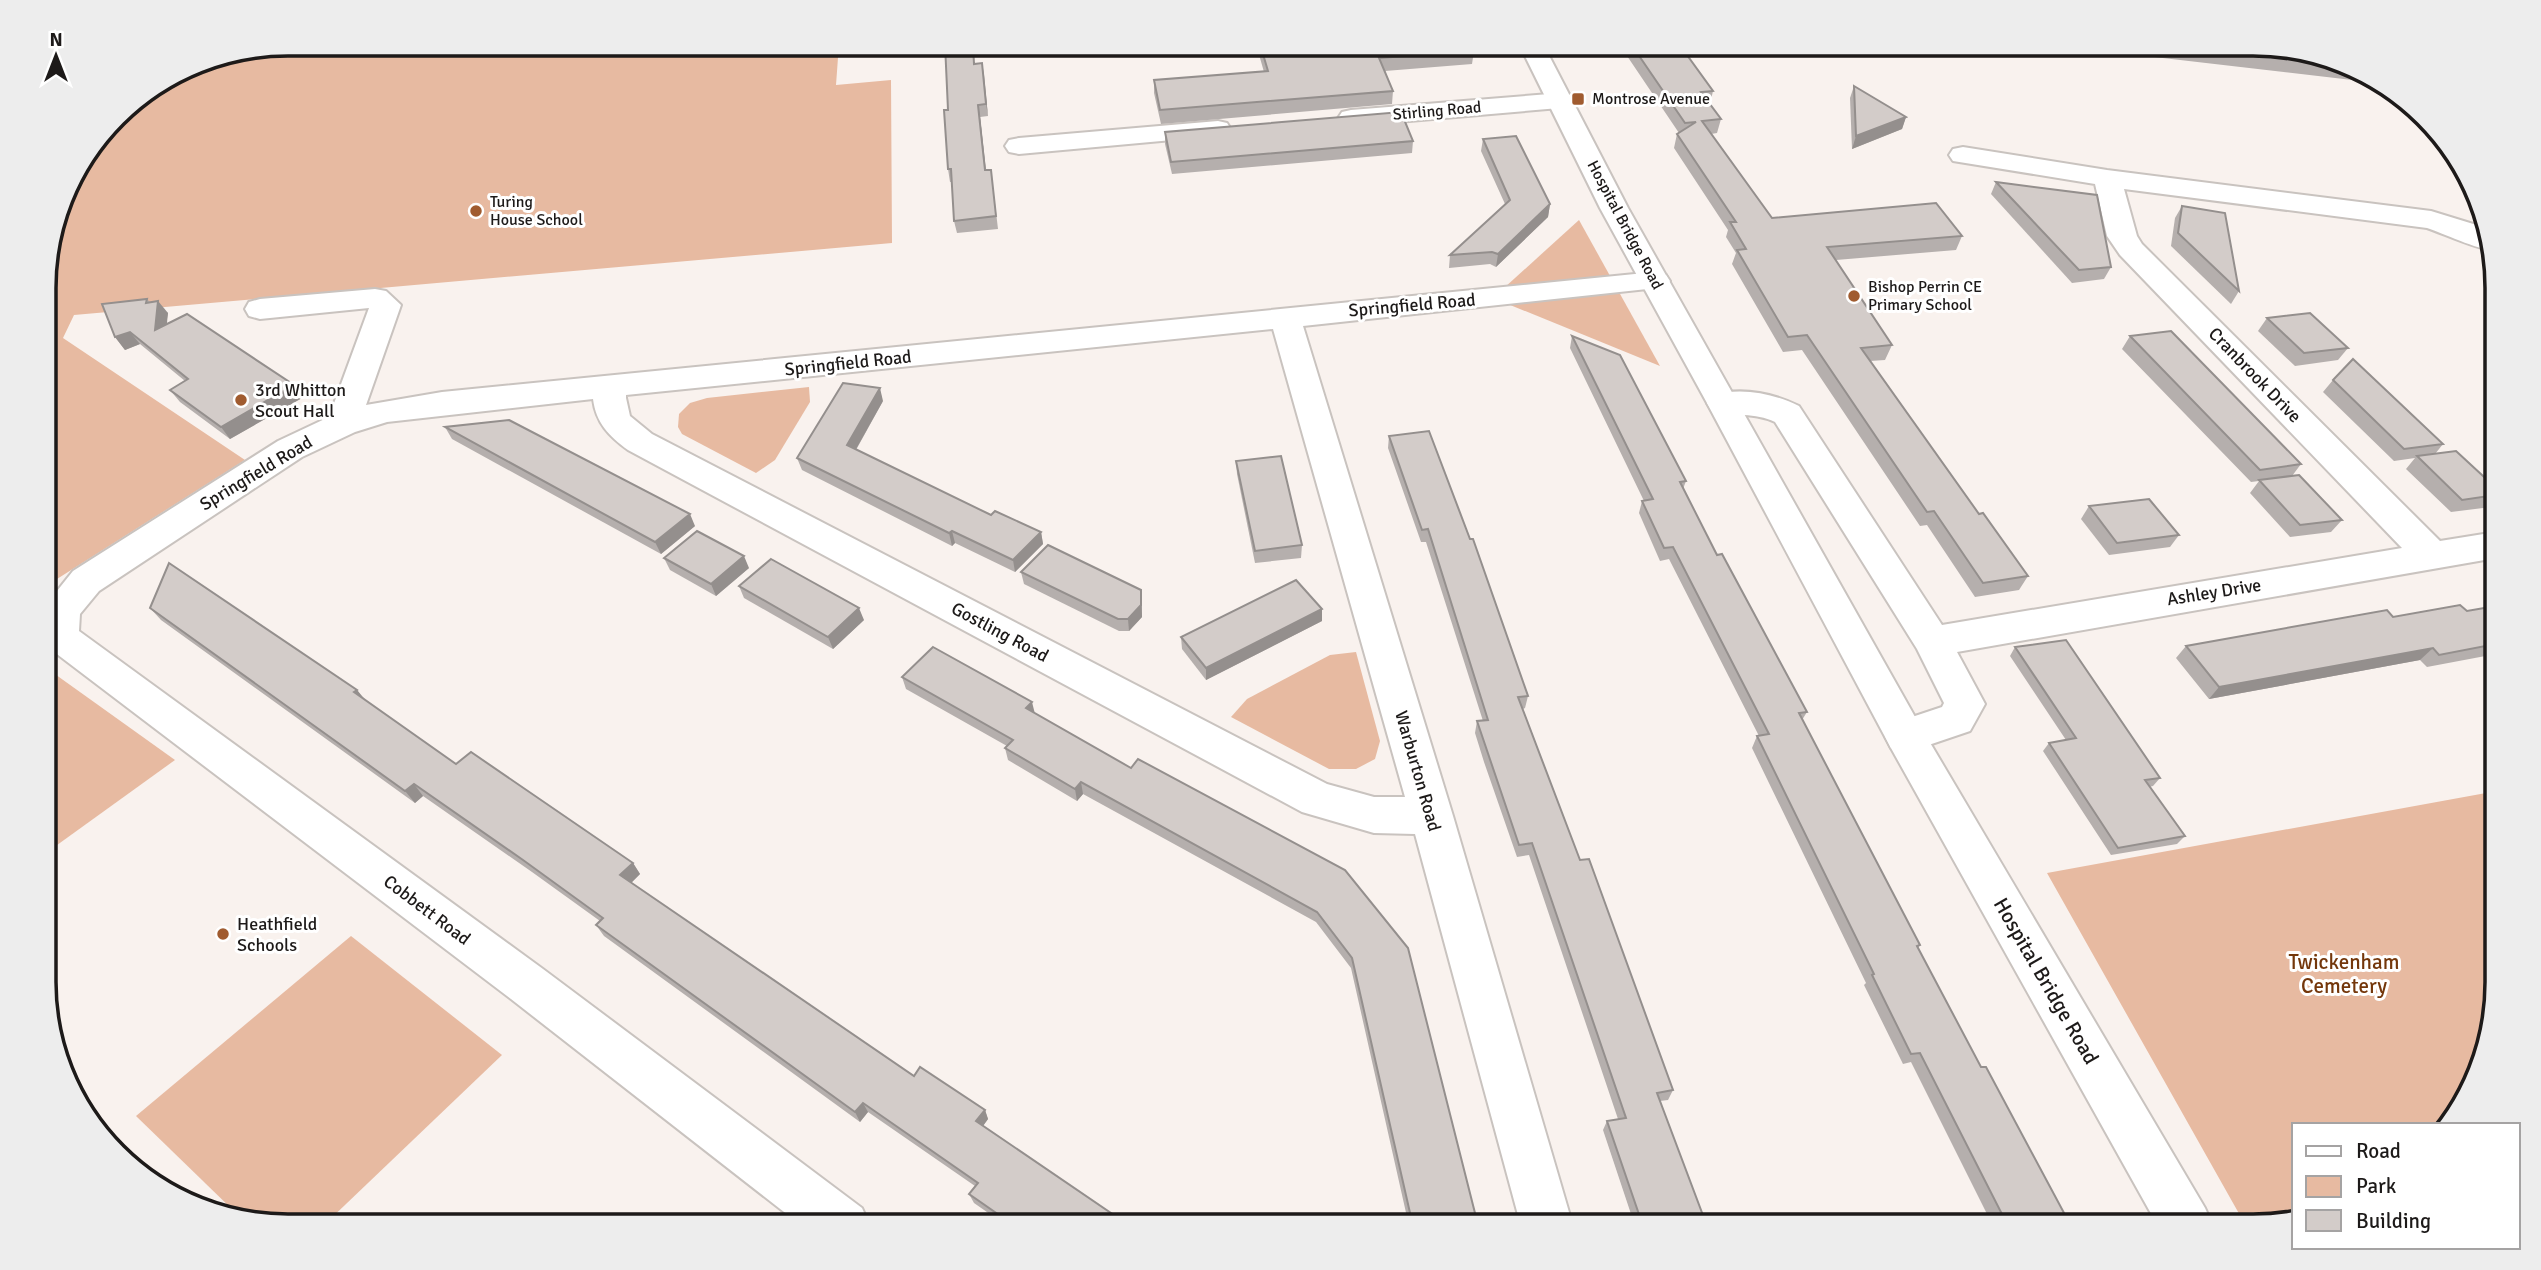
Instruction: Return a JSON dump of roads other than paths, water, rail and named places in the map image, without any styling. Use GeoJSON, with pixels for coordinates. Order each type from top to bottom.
{"type":"FeatureCollection","features":[{"type":"Feature","properties":{"kind":"street","name":"Hospital Bridge Road"},"geometry":{"type":"LineString","coordinates":[[1538,56],[1614,208],[1724,403],[1905,736],[2180,1214]]}},
{"type":"Feature","properties":{"kind":"street","name":"Stirling Road"},"geometry":{"type":"LineString","coordinates":[[1325,121],[1562,101]]}},
{"type":"Feature","properties":{"kind":"street"},"geometry":{"type":"LineString","coordinates":[[1019,146],[1242,127]]}},
{"type":"Feature","properties":{"kind":"street"},"geometry":{"type":"LineString","coordinates":[[1963,155],[2107,178],[2431,220],[2479,237]]}},
{"type":"Feature","properties":{"kind":"street","name":"Cranbrook Drive"},"geometry":{"type":"LineString","coordinates":[[2107,178],[2122,236],[2130,249],[2431,556]]}},
{"type":"Feature","properties":{"kind":"street","name":"Springfield Road"},"geometry":{"type":"LineString","coordinates":[[86,580],[290,449],[343,424],[396,410],[1655,281]]}},
{"type":"Feature","properties":{"kind":"street"},"geometry":{"type":"LineString","coordinates":[[260,309],[375,298],[386,305],[343,424]]}},
{"type":"Feature","properties":{"kind":"street","name":"Warburton Road"},"geometry":{"type":"LineString","coordinates":[[1285,317],[1432,816],[1544,1214]]}},
{"type":"Feature","properties":{"kind":"street","name":"Gostling Road"},"geometry":{"type":"LineString","coordinates":[[609,387],[610,412],[618,427],[640,442],[1317,799],[1374,815],[1432,816]]}},
{"type":"Feature","properties":{"kind":"street"},"geometry":{"type":"LineString","coordinates":[[1724,403],[1767,404],[1787,414],[1932,641],[1965,704],[1956,719],[1905,736]]}},
{"type":"Feature","properties":{"kind":"street","name":"Ashley Drive"},"geometry":{"type":"LineString","coordinates":[[1932,641],[2485,547]]}},
{"type":"Feature","properties":{"kind":"street","name":"Cobbett Road"},"geometry":{"type":"LineString","coordinates":[[86,580],[61,611],[60,637],[527,984],[828,1214]]}},
{"type":"Feature","properties":{"kind":"place","name":"Montrose Avenue"},"geometry":{"type":"Point","coordinates":[1578,99]}},
{"type":"Feature","properties":{"kind":"place","name":"Turing House School"},"geometry":{"type":"Point","coordinates":[476,211]}},
{"type":"Feature","properties":{"kind":"place","name":"Bishop Perrin CE Primary School"},"geometry":{"type":"Point","coordinates":[1854,296]}},
{"type":"Feature","properties":{"kind":"place","name":"3rd Whitton Scout Hall"},"geometry":{"type":"Point","coordinates":[241,400]}},
{"type":"Feature","properties":{"kind":"place","name":"Heathfield Schools"},"geometry":{"type":"Point","coordinates":[223,934]}},
{"type":"Feature","properties":{"kind":"park label","name":"Twickenham Cemetery"},"geometry":{"type":"Point","coordinates":[2344,974]}}]}
